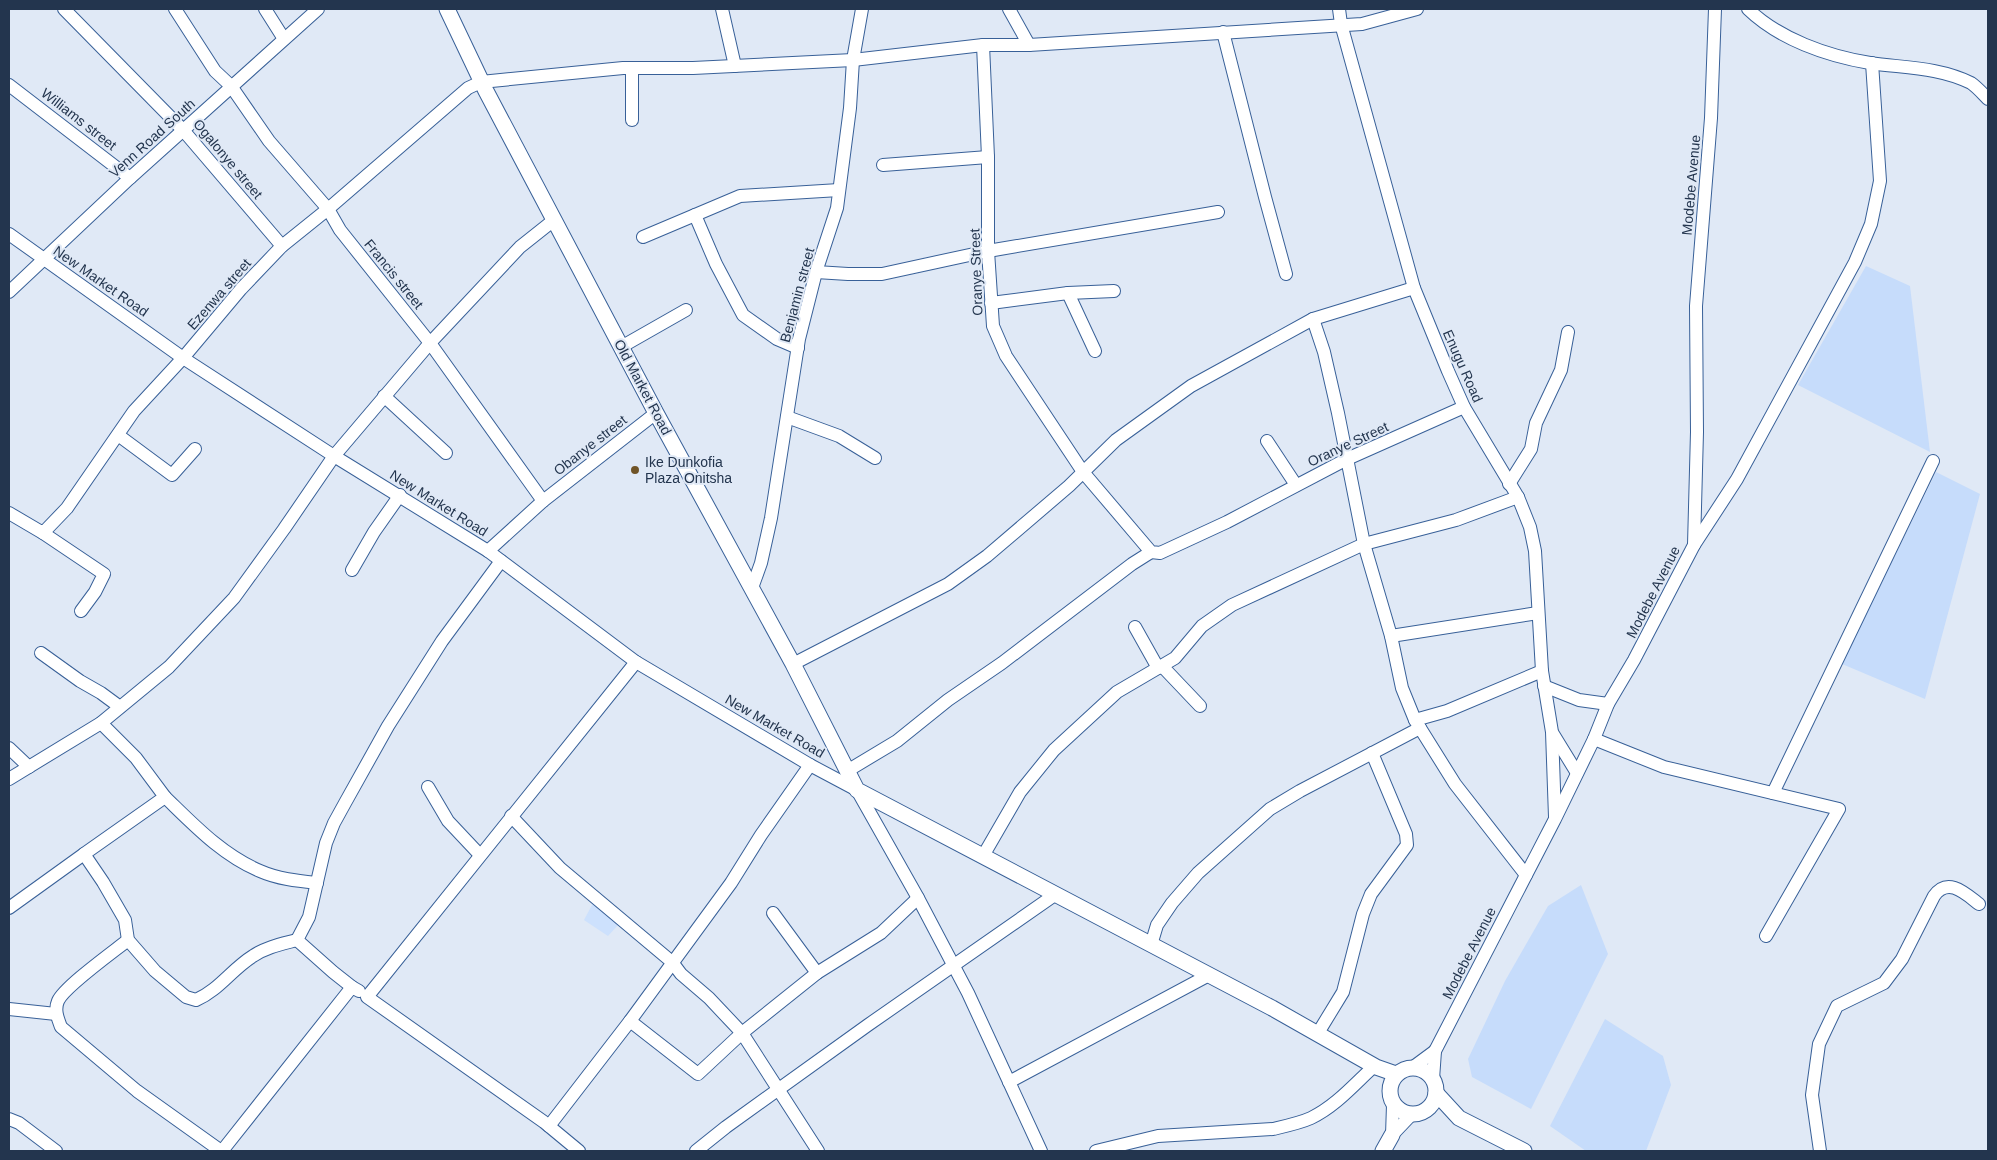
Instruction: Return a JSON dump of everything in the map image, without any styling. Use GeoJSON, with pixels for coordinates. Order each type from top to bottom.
{"type":"FeatureCollection","features":[{"type":"Feature","properties":{"kind":"main road","name":"Old Market Road"},"geometry":{"type":"LineString","coordinates":[[447,9],[481,82],[656,414],[793,664],[856,790]]}},
{"type":"Feature","properties":{"kind":"main road"},"geometry":{"type":"LineString","coordinates":[[856,790],[1151,945],[1272,1006],[1385,1072],[1396,1074],[1412,1068],[1424,1071],[1459,1118]]}},
{"type":"Feature","properties":{"kind":"main road"},"geometry":{"type":"LineString","coordinates":[[1356,1055],[1404,1113],[1459,1118],[1524,1151]]}},
{"type":"Feature","properties":{"kind":"main road"},"geometry":{"type":"LineString","coordinates":[[1391,1098],[1392,1080],[1396,1074]]}},
{"type":"Feature","properties":{"kind":"main road"},"geometry":{"type":"LineString","coordinates":[[1418,1113],[1431,1106],[1434,1086]]}},
{"type":"Feature","properties":{"kind":"main road"},"geometry":{"type":"LineString","coordinates":[[1384,1151],[1392,1135]]}},
{"type":"Feature","properties":{"kind":"street","name":"Ogalonye street"},"geometry":{"type":"LineString","coordinates":[[64,9],[183,130],[282,246]]}},
{"type":"Feature","properties":{"kind":"street","name":"Francis street"},"geometry":{"type":"LineString","coordinates":[[175,9],[216,71],[230,86],[269,141],[328,209],[354,249],[430,343],[543,501]]}},
{"type":"Feature","properties":{"kind":"street"},"geometry":{"type":"LineString","coordinates":[[265,9],[284,39]]}},
{"type":"Feature","properties":{"kind":"street","name":"Venn Road South"},"geometry":{"type":"LineString","coordinates":[[9,292],[230,86],[318,9]]}},
{"type":"Feature","properties":{"kind":"street"},"geometry":{"type":"LineString","coordinates":[[722,9],[735,66]]}},
{"type":"Feature","properties":{"kind":"street","name":"Benjamin street"},"geometry":{"type":"LineString","coordinates":[[752,588],[761,563],[771,518],[798,348],[816,272],[837,208],[850,108],[853,60],[862,9]]}},
{"type":"Feature","properties":{"kind":"street"},"geometry":{"type":"LineString","coordinates":[[1009,9],[1030,45]]}},
{"type":"Feature","properties":{"kind":"street","name":"Enugu Road"},"geometry":{"type":"LineString","coordinates":[[1339,9],[1341,24],[1414,288],[1464,407],[1518,497],[1530,527],[1535,551],[1542,671],[1552,732]]}},
{"type":"Feature","properties":{"kind":"street"},"geometry":{"type":"LineString","coordinates":[[481,82],[632,68],[735,66],[853,60],[983,45],[1030,45],[1362,24],[1417,9]]}},
{"type":"Feature","properties":{"kind":"street","name":"Modebe Avenue"},"geometry":{"type":"LineString","coordinates":[[1435,1051],[1555,819],[1594,739],[1608,704],[1634,660],[1694,545],[1697,432],[1696,306],[1711,118],[1715,9]]}},
{"type":"Feature","properties":{"kind":"street"},"geometry":{"type":"LineString","coordinates":[[1748,9],[1756,17],[1808,46],[1850,59],[1942,72],[1973,84],[1988,99]]}},
{"type":"Feature","properties":{"kind":"street"},"geometry":{"type":"LineString","coordinates":[[1223,32],[1286,274]]}},
{"type":"Feature","properties":{"kind":"street","name":"Oranye Street"},"geometry":{"type":"LineString","coordinates":[[983,45],[988,157],[988,251],[993,326],[1006,356],[1083,472],[1151,552],[1160,553],[1227,522],[1347,459],[1464,407]]}},
{"type":"Feature","properties":{"kind":"street"},"geometry":{"type":"LineString","coordinates":[[1694,545],[1737,479],[1855,262],[1871,224],[1880,181],[1872,63]]}},
{"type":"Feature","properties":{"kind":"street"},"geometry":{"type":"LineString","coordinates":[[632,68],[632,120]]}},
{"type":"Feature","properties":{"kind":"street","name":"Ezenwa street"},"geometry":{"type":"LineString","coordinates":[[43,533],[67,508],[134,411],[183,358],[241,289],[282,246],[328,209],[468,88],[481,82]]}},
{"type":"Feature","properties":{"kind":"street","name":"Williams street"},"geometry":{"type":"LineString","coordinates":[[9,85],[130,178]]}},
{"type":"Feature","properties":{"kind":"street"},"geometry":{"type":"LineString","coordinates":[[883,165],[988,157]]}},
{"type":"Feature","properties":{"kind":"street"},"geometry":{"type":"LineString","coordinates":[[643,237],[740,196],[839,190]]}},
{"type":"Feature","properties":{"kind":"street"},"geometry":{"type":"LineString","coordinates":[[816,272],[882,274],[988,251],[1218,212]]}},
{"type":"Feature","properties":{"kind":"street"},"geometry":{"type":"LineString","coordinates":[[695,215],[716,264],[743,315],[777,339],[798,348]]}},
{"type":"Feature","properties":{"kind":"street"},"geometry":{"type":"LineString","coordinates":[[9,779],[101,723],[169,667],[234,598],[334,456],[384,396],[430,343],[520,247],[554,220]]}},
{"type":"Feature","properties":{"kind":"street","name":"New Market Road"},"geometry":{"type":"LineString","coordinates":[[9,234],[183,358],[334,456],[488,551],[636,662],[810,765],[856,790]]}},
{"type":"Feature","properties":{"kind":"street"},"geometry":{"type":"LineString","coordinates":[[793,664],[948,584],[987,556],[1069,486],[1116,440],[1190,386],[1313,318],[1414,288]]}},
{"type":"Feature","properties":{"kind":"street"},"geometry":{"type":"LineString","coordinates":[[991,303],[1068,293],[1114,291]]}},
{"type":"Feature","properties":{"kind":"street"},"geometry":{"type":"LineString","coordinates":[[1068,293],[1095,351]]}},
{"type":"Feature","properties":{"kind":"street"},"geometry":{"type":"LineString","coordinates":[[621,347],[686,310]]}},
{"type":"Feature","properties":{"kind":"street"},"geometry":{"type":"LineString","coordinates":[[1313,318],[1324,352],[1364,544],[1390,636],[1402,688],[1418,724],[1455,784],[1526,875]]}},
{"type":"Feature","properties":{"kind":"street"},"geometry":{"type":"LineString","coordinates":[[1509,484],[1531,450],[1536,423],[1561,370],[1568,332]]}},
{"type":"Feature","properties":{"kind":"street"},"geometry":{"type":"LineString","coordinates":[[384,396],[446,453]]}},
{"type":"Feature","properties":{"kind":"street","name":"Obanye street"},"geometry":{"type":"LineString","coordinates":[[543,501],[656,414]]}},
{"type":"Feature","properties":{"kind":"street"},"geometry":{"type":"LineString","coordinates":[[787,417],[839,436],[875,458]]}},
{"type":"Feature","properties":{"kind":"street"},"geometry":{"type":"LineString","coordinates":[[118,435],[172,475],[195,449]]}},
{"type":"Feature","properties":{"kind":"street"},"geometry":{"type":"LineString","coordinates":[[1267,441],[1296,485]]}},
{"type":"Feature","properties":{"kind":"street"},"geometry":{"type":"LineString","coordinates":[[1773,793],[1933,461]]}},
{"type":"Feature","properties":{"kind":"street"},"geometry":{"type":"LineString","coordinates":[[352,570],[374,532],[400,495]]}},
{"type":"Feature","properties":{"kind":"street"},"geometry":{"type":"LineString","coordinates":[[983,856],[1020,792],[1054,750],[1117,692],[1175,658],[1202,626],[1232,605],[1364,544],[1456,520],[1518,497]]}},
{"type":"Feature","properties":{"kind":"street"},"geometry":{"type":"LineString","coordinates":[[488,551],[543,501]]}},
{"type":"Feature","properties":{"kind":"street"},"geometry":{"type":"LineString","coordinates":[[9,513],[43,533],[104,574],[95,592],[81,611]]}},
{"type":"Feature","properties":{"kind":"street"},"geometry":{"type":"LineString","coordinates":[[848,771],[897,741],[948,700],[1002,663],[1132,564],[1151,552]]}},
{"type":"Feature","properties":{"kind":"street"},"geometry":{"type":"LineString","coordinates":[[84,854],[125,920],[128,940],[155,971],[186,997],[196,1000],[210,994],[251,957],[267,948],[297,940],[309,917],[326,843],[334,823],[388,726],[442,641],[501,561]]}},
{"type":"Feature","properties":{"kind":"street"},"geometry":{"type":"LineString","coordinates":[[1390,636],[1538,613]]}},
{"type":"Feature","properties":{"kind":"street"},"geometry":{"type":"LineString","coordinates":[[1135,627],[1160,667],[1200,706]]}},
{"type":"Feature","properties":{"kind":"street"},"geometry":{"type":"LineString","coordinates":[[41,653],[120,707]]}},
{"type":"Feature","properties":{"kind":"street"},"geometry":{"type":"LineString","coordinates":[[367,997],[636,662]]}},
{"type":"Feature","properties":{"kind":"street"},"geometry":{"type":"LineString","coordinates":[[1151,945],[1157,925],[1198,874],[1270,809],[1372,753],[1418,724],[1542,671]]}},
{"type":"Feature","properties":{"kind":"street"},"geometry":{"type":"LineString","coordinates":[[1544,686],[1579,700],[1608,704]]}},
{"type":"Feature","properties":{"kind":"street"},"geometry":{"type":"LineString","coordinates":[[101,723],[136,758],[165,797],[207,837],[236,860],[261,872],[289,880],[317,883]]}},
{"type":"Feature","properties":{"kind":"street"},"geometry":{"type":"LineString","coordinates":[[1552,732],[1577,773]]}},
{"type":"Feature","properties":{"kind":"street"},"geometry":{"type":"LineString","coordinates":[[1552,732],[1555,819]]}},
{"type":"Feature","properties":{"kind":"street"},"geometry":{"type":"LineString","coordinates":[[1594,739],[1664,768],[1839,809],[1766,936]]}},
{"type":"Feature","properties":{"kind":"street"},"geometry":{"type":"LineString","coordinates":[[9,748],[29,767]]}},
{"type":"Feature","properties":{"kind":"street"},"geometry":{"type":"LineString","coordinates":[[1318,1033],[1343,992],[1363,914],[1371,894],[1407,845],[1406,834],[1372,753]]}},
{"type":"Feature","properties":{"kind":"street"},"geometry":{"type":"LineString","coordinates":[[549,1126],[630,1021],[731,883],[761,835],[810,765]]}},
{"type":"Feature","properties":{"kind":"street"},"geometry":{"type":"LineString","coordinates":[[428,787],[448,821],[480,855]]}},
{"type":"Feature","properties":{"kind":"street"},"geometry":{"type":"LineString","coordinates":[[856,790],[918,898],[968,993],[1040,1151]]}},
{"type":"Feature","properties":{"kind":"street"},"geometry":{"type":"LineString","coordinates":[[9,908],[165,797]]}},
{"type":"Feature","properties":{"kind":"street"},"geometry":{"type":"LineString","coordinates":[[511,816],[560,868],[672,962],[681,974],[709,998],[742,1033],[818,1151]]}},
{"type":"Feature","properties":{"kind":"street"},"geometry":{"type":"LineString","coordinates":[[1820,1151],[1812,1095],[1819,1044],[1837,1006],[1884,983],[1902,959],[1934,896],[1942,887],[1948,886],[1962,890],[1979,904]]}},
{"type":"Feature","properties":{"kind":"street"},"geometry":{"type":"LineString","coordinates":[[696,1151],[778,1090],[1056,894]]}},
{"type":"Feature","properties":{"kind":"street"},"geometry":{"type":"LineString","coordinates":[[630,1021],[698,1074],[742,1033],[817,973],[881,933],[918,898]]}},
{"type":"Feature","properties":{"kind":"street"},"geometry":{"type":"LineString","coordinates":[[772,913],[817,973]]}},
{"type":"Feature","properties":{"kind":"street"},"geometry":{"type":"LineString","coordinates":[[128,940],[66,990],[58,1002],[56,1014],[61,1027],[138,1091],[222,1151],[352,987]]}},
{"type":"Feature","properties":{"kind":"street"},"geometry":{"type":"LineString","coordinates":[[297,940],[332,972],[352,987],[549,1126],[579,1151]]}},
{"type":"Feature","properties":{"kind":"street"},"geometry":{"type":"LineString","coordinates":[[1009,1082],[1209,975]]}},
{"type":"Feature","properties":{"kind":"street"},"geometry":{"type":"LineString","coordinates":[[9,1009],[56,1014]]}},
{"type":"Feature","properties":{"kind":"street"},"geometry":{"type":"LineString","coordinates":[[1412,1068],[1435,1051]]}},
{"type":"Feature","properties":{"kind":"street"},"geometry":{"type":"LineString","coordinates":[[1434,1086],[1435,1051]]}},
{"type":"Feature","properties":{"kind":"street"},"geometry":{"type":"LineString","coordinates":[[1096,1151],[1158,1136],[1273,1129],[1292,1124],[1312,1118],[1333,1103],[1370,1070]]}},
{"type":"Feature","properties":{"kind":"street"},"geometry":{"type":"LineString","coordinates":[[1391,1098],[1392,1135]]}},
{"type":"Feature","properties":{"kind":"street"},"geometry":{"type":"LineString","coordinates":[[1392,1135],[1418,1113]]}},
{"type":"Feature","properties":{"kind":"street"},"geometry":{"type":"LineString","coordinates":[[9,1119],[18,1123],[56,1151]]}},
{"type":"Feature","properties":{"kind":"shaded area"},"geometry":{"type":"Polygon","coordinates":[[[1866,266],[1910,286],[1930,452],[1798,385],[1866,266]]]}},
{"type":"Feature","properties":{"kind":"shaded area"},"geometry":{"type":"Polygon","coordinates":[[[1936,472],[1980,494],[1925,699],[1842,664],[1936,472]]]}},
{"type":"Feature","properties":{"kind":"shaded area"},"geometry":{"type":"Polygon","coordinates":[[[1581,885],[1608,954],[1531,1109],[1472,1077],[1468,1059],[1505,981],[1548,906],[1581,885]]]}},
{"type":"Feature","properties":{"kind":"shaded area"},"geometry":{"type":"Polygon","coordinates":[[[593,903],[618,925],[608,936],[584,920],[593,903]]]}},
{"type":"Feature","properties":{"kind":"shaded area"},"geometry":{"type":"Polygon","coordinates":[[[1605,1019],[1663,1056],[1671,1085],[1646,1151],[1586,1151],[1550,1126],[1605,1019]]]}},
{"type":"Feature","properties":{"kind":"place","name":"Ike Dunkofia Plaza Onitsha"},"geometry":{"type":"Point","coordinates":[635,470]}}]}
